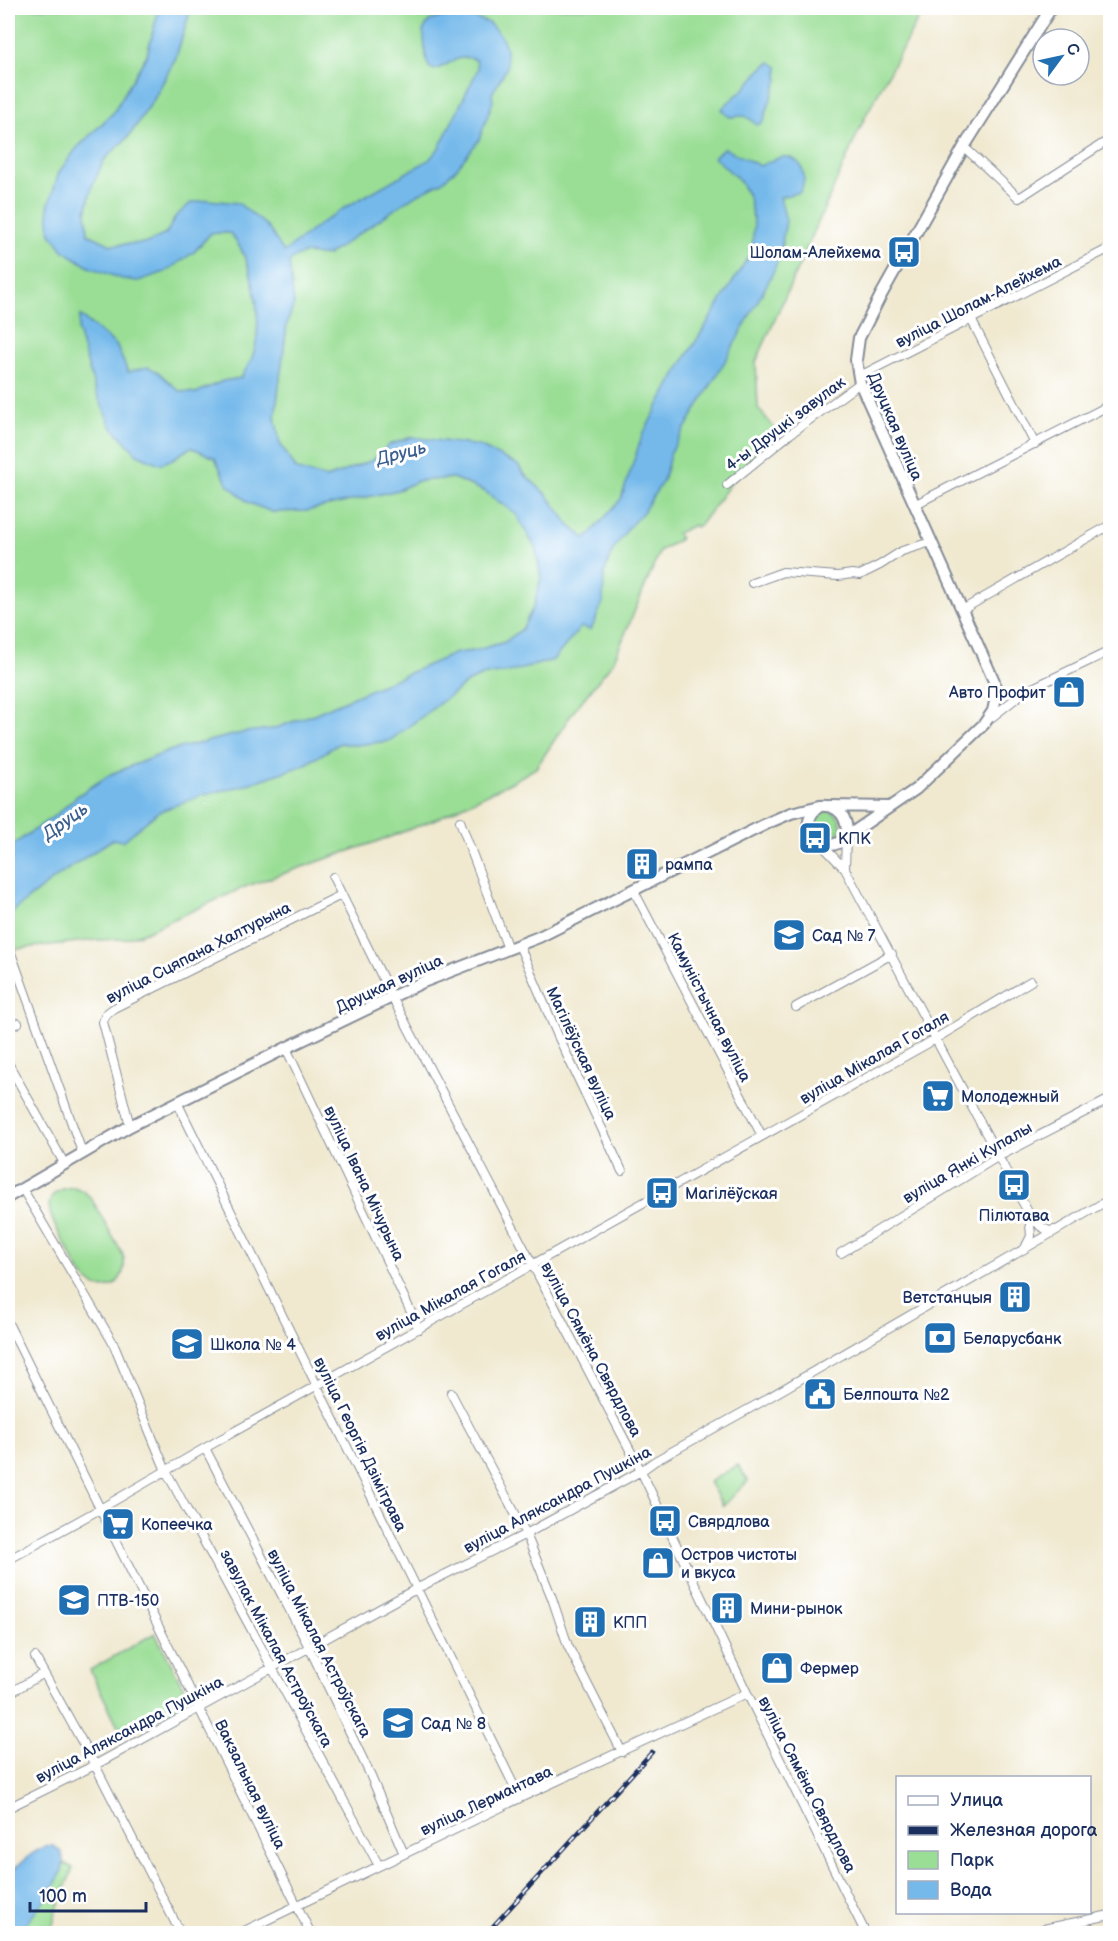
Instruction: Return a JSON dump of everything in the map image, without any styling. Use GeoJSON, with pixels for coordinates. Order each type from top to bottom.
{"type":"FeatureCollection","features":[{"type":"Feature","properties":{"kind":"main road","name":"Друцкая вуліца"},"geometry":{"type":"LineString","coordinates":[[820,843],[827,846],[835,845],[916,789],[984,724],[991,716],[995,705],[994,681],[859,380],[856,360],[859,338],[899,261],[964,147],[1051,8]]}},
{"type":"Feature","properties":{"kind":"main road","name":"Друцкая вуліца"},"geometry":{"type":"LineString","coordinates":[[8,1197],[130,1126],[286,1048],[451,970],[539,937],[791,813],[824,806],[890,807]]}},
{"type":"Feature","properties":{"kind":"main road"},"geometry":{"type":"LineString","coordinates":[[810,832],[808,819],[811,813],[824,806],[839,811],[844,816],[846,837]]}},
{"type":"Feature","properties":{"kind":"main road"},"geometry":{"type":"LineString","coordinates":[[791,813],[820,843]]}},
{"type":"Feature","properties":{"kind":"street"},"geometry":{"type":"LineString","coordinates":[[964,147],[1020,198],[1110,139]]}},
{"type":"Feature","properties":{"kind":"street","name":"вуліца Шолам-Алейхема"},"geometry":{"type":"LineString","coordinates":[[859,380],[1110,249]]}},
{"type":"Feature","properties":{"kind":"street"},"geometry":{"type":"LineString","coordinates":[[971,320],[1035,444]]}},
{"type":"Feature","properties":{"kind":"street","name":"4-ы Друцкі завулак"},"geometry":{"type":"LineString","coordinates":[[727,485],[859,380]]}},
{"type":"Feature","properties":{"kind":"street"},"geometry":{"type":"LineString","coordinates":[[914,506],[1110,405]]}},
{"type":"Feature","properties":{"kind":"street"},"geometry":{"type":"LineString","coordinates":[[962,610],[1110,525]]}},
{"type":"Feature","properties":{"kind":"street"},"geometry":{"type":"LineString","coordinates":[[752,583],[783,572],[838,576],[860,575],[902,551],[931,542]]}},
{"type":"Feature","properties":{"kind":"street"},"geometry":{"type":"LineString","coordinates":[[984,724],[1024,692],[1110,651]]}},
{"type":"Feature","properties":{"kind":"street"},"geometry":{"type":"LineString","coordinates":[[460,821],[508,949]]}},
{"type":"Feature","properties":{"kind":"street"},"geometry":{"type":"LineString","coordinates":[[844,869],[846,837]]}},
{"type":"Feature","properties":{"kind":"street"},"geometry":{"type":"LineString","coordinates":[[820,843],[844,869],[892,954],[1029,1212],[1040,1226],[1049,1232],[1062,1228]]}},
{"type":"Feature","properties":{"kind":"street","name":"вуліца Сямёна Свярдлова"},"geometry":{"type":"LineString","coordinates":[[333,878],[392,997],[641,1471],[866,1934]]}},
{"type":"Feature","properties":{"kind":"street","name":"Камуністычная вуліца"},"geometry":{"type":"LineString","coordinates":[[634,891],[762,1137]]}},
{"type":"Feature","properties":{"kind":"street","name":"вуліца Сцяпана Халтурына"},"geometry":{"type":"LineString","coordinates":[[130,1126],[103,1022],[106,1014],[341,895]]}},
{"type":"Feature","properties":{"kind":"street","name":"Магілёўская вуліца"},"geometry":{"type":"LineString","coordinates":[[519,945],[558,1036],[622,1171]]}},
{"type":"Feature","properties":{"kind":"street"},"geometry":{"type":"LineString","coordinates":[[11,953],[82,1152]]}},
{"type":"Feature","properties":{"kind":"street"},"geometry":{"type":"LineString","coordinates":[[795,1007],[892,954]]}},
{"type":"Feature","properties":{"kind":"street","name":"вуліца Мікалая Гогаля"},"geometry":{"type":"LineString","coordinates":[[8,1557],[100,1509],[532,1264],[762,1137],[936,1039],[1031,981]]}},
{"type":"Feature","properties":{"kind":"street"},"geometry":{"type":"LineString","coordinates":[[8,1027],[18,1023]]}},
{"type":"Feature","properties":{"kind":"street","name":"вуліца Івана Мічурына"},"geometry":{"type":"LineString","coordinates":[[286,1048],[419,1329]]}},
{"type":"Feature","properties":{"kind":"street"},"geometry":{"type":"LineString","coordinates":[[8,1064],[64,1163]]}},
{"type":"Feature","properties":{"kind":"street","name":"вуліца Янкі Купалы"},"geometry":{"type":"LineString","coordinates":[[841,1253],[999,1157],[1110,1100]]}},
{"type":"Feature","properties":{"kind":"street","name":"вуліца Георгія Дзімітрава"},"geometry":{"type":"LineString","coordinates":[[177,1102],[520,1798]]}},
{"type":"Feature","properties":{"kind":"street","name":"завулак Мікалая Астроўскага"},"geometry":{"type":"LineString","coordinates":[[22,1188],[113,1343],[166,1471],[379,1866]]}},
{"type":"Feature","properties":{"kind":"street","name":"вуліца Аляксандра Пушкіна"},"geometry":{"type":"LineString","coordinates":[[8,1808],[95,1765],[416,1589],[526,1534],[641,1471],[1110,1199]]}},
{"type":"Feature","properties":{"kind":"street"},"geometry":{"type":"LineString","coordinates":[[1025,1247],[1031,1236],[1029,1212]]}},
{"type":"Feature","properties":{"kind":"street","name":"Вакзальная вуліца"},"geometry":{"type":"LineString","coordinates":[[8,1323],[311,1934]]}},
{"type":"Feature","properties":{"kind":"street"},"geometry":{"type":"LineString","coordinates":[[451,1393],[526,1534],[552,1598],[568,1646],[622,1752]]}},
{"type":"Feature","properties":{"kind":"street","name":"вуліца Мікалая Астроўскага"},"geometry":{"type":"LineString","coordinates":[[205,1448],[309,1647],[369,1772],[404,1854]]}},
{"type":"Feature","properties":{"kind":"street"},"geometry":{"type":"LineString","coordinates":[[35,1658],[95,1765],[182,1934]]}},
{"type":"Feature","properties":{"kind":"street"},"geometry":{"type":"LineString","coordinates":[[8,1694],[44,1674]]}},
{"type":"Feature","properties":{"kind":"street","name":"вуліца Лермантава"},"geometry":{"type":"LineString","coordinates":[[238,1934],[520,1798],[747,1693]]}},
{"type":"Feature","properties":{"kind":"street"},"geometry":{"type":"LineString","coordinates":[[1010,1934],[1110,1915]]}},
{"type":"Feature","properties":{"kind":"green space"},"geometry":{"type":"Polygon","coordinates":[[[8,8],[159,8],[147,55],[113,113],[76,149],[63,250],[194,252],[211,233],[230,233],[251,275],[257,311],[256,344],[252,358],[241,378],[223,381],[196,393],[179,391],[158,372],[128,372],[116,345],[81,316],[88,364],[95,390],[171,460],[191,447],[215,458],[228,485],[272,512],[306,511],[398,490],[418,481],[453,478],[484,491],[516,514],[536,549],[541,578],[534,606],[522,629],[505,642],[474,651],[456,653],[314,714],[273,729],[246,732],[172,750],[111,774],[77,796],[57,814],[8,850],[8,8]]]}},
{"type":"Feature","properties":{"kind":"green space"},"geometry":{"type":"Polygon","coordinates":[[[191,8],[924,8],[865,117],[756,362],[758,408],[779,434],[748,460],[701,524],[677,533],[680,539],[660,551],[613,662],[573,712],[536,768],[438,818],[390,837],[247,886],[143,933],[125,939],[95,940],[8,950],[8,916],[72,866],[113,839],[123,841],[157,812],[202,795],[242,786],[304,765],[340,743],[355,745],[389,741],[468,682],[485,675],[514,671],[553,660],[581,627],[586,539],[570,526],[548,496],[523,473],[518,465],[479,446],[412,437],[389,445],[373,460],[327,478],[297,470],[280,444],[275,417],[287,324],[294,304],[267,226],[176,216],[166,234],[147,243],[111,245],[88,234],[86,212],[92,186],[104,160],[129,136],[154,99],[176,57],[191,8]]]}},
{"type":"Feature","properties":{"kind":"green space"},"geometry":{"type":"Polygon","coordinates":[[[827,811],[837,815],[841,825],[837,835],[827,839],[817,835],[813,825],[817,815],[827,811]]]}},
{"type":"Feature","properties":{"kind":"green space"},"geometry":{"type":"Polygon","coordinates":[[[74,1187],[91,1198],[123,1255],[123,1271],[111,1287],[97,1286],[83,1276],[53,1223],[49,1203],[53,1196],[60,1190],[74,1187]]]}},
{"type":"Feature","properties":{"kind":"green space"},"geometry":{"type":"Polygon","coordinates":[[[738,1465],[748,1481],[723,1506],[709,1482],[738,1465]]]}},
{"type":"Feature","properties":{"kind":"green space"},"geometry":{"type":"Polygon","coordinates":[[[155,1633],[191,1702],[123,1736],[90,1670],[155,1633]]]}},
{"type":"Feature","properties":{"kind":"green space"},"geometry":{"type":"Polygon","coordinates":[[[64,1863],[73,1868],[56,1912],[51,1933],[16,1934],[61,1874],[64,1863]]]}},
{"type":"Feature","properties":{"kind":"water","name":"Друць"},"geometry":{"type":"Polygon","coordinates":[[[159,8],[191,8],[176,57],[154,99],[129,136],[104,160],[92,186],[86,212],[88,234],[111,245],[147,243],[166,234],[176,216],[191,203],[208,200],[238,203],[267,226],[284,252],[346,207],[429,160],[439,148],[478,69],[476,60],[465,57],[434,70],[429,67],[423,31],[429,21],[449,15],[466,15],[489,23],[501,36],[506,48],[507,67],[492,94],[493,101],[479,140],[457,168],[442,182],[414,196],[328,255],[305,253],[289,262],[294,304],[287,324],[275,417],[280,444],[297,470],[327,478],[373,460],[389,445],[412,437],[479,446],[518,465],[523,473],[548,496],[570,526],[586,539],[621,499],[642,436],[675,375],[752,251],[754,224],[749,197],[739,180],[714,157],[724,148],[760,166],[777,158],[788,157],[798,162],[804,176],[800,192],[780,197],[786,221],[779,258],[771,277],[724,363],[671,452],[663,481],[643,512],[613,550],[604,573],[603,602],[591,630],[581,627],[553,660],[514,671],[485,675],[468,682],[389,741],[355,745],[340,743],[304,765],[242,786],[202,795],[158,812],[123,841],[113,839],[72,866],[8,916],[8,850],[57,814],[77,796],[111,774],[172,750],[246,732],[273,729],[314,714],[456,653],[474,651],[505,642],[522,629],[534,606],[541,578],[536,549],[516,514],[484,491],[453,478],[418,481],[398,490],[306,511],[272,512],[249,503],[228,485],[215,458],[191,447],[160,464],[137,454],[111,426],[95,390],[78,331],[80,316],[116,345],[128,372],[148,367],[158,372],[179,391],[196,393],[223,381],[241,378],[252,358],[256,344],[257,311],[251,275],[230,233],[211,233],[194,252],[165,272],[138,281],[122,279],[89,267],[63,250],[50,232],[48,207],[59,172],[76,149],[113,113],[147,55],[159,8]]]}},
{"type":"Feature","properties":{"kind":"water"},"geometry":{"type":"Polygon","coordinates":[[[771,62],[778,67],[778,79],[763,122],[757,125],[749,118],[728,115],[722,109],[762,68],[771,62]]]}},
{"type":"Feature","properties":{"kind":"water"},"geometry":{"type":"Polygon","coordinates":[[[48,1846],[54,1846],[62,1853],[63,1867],[58,1878],[21,1929],[16,1933],[8,1933],[8,1875],[31,1854],[48,1846]]]}},
{"type":"Feature","properties":{"kind":"railway"},"geometry":{"type":"LineString","coordinates":[[486,1934],[652,1752]]}},
{"type":"Feature","properties":{"kind":"place","name":"Шолам-Алейхема"},"geometry":{"type":"Point","coordinates":[904,252]}},
{"type":"Feature","properties":{"kind":"place","name":"Авто Профит"},"geometry":{"type":"Point","coordinates":[1069,692]}},
{"type":"Feature","properties":{"kind":"place","name":"КПК"},"geometry":{"type":"Point","coordinates":[815,838]}},
{"type":"Feature","properties":{"kind":"place","name":"рампа"},"geometry":{"type":"Point","coordinates":[642,864]}},
{"type":"Feature","properties":{"kind":"place","name":"Сад № 7"},"geometry":{"type":"Point","coordinates":[789,935]}},
{"type":"Feature","properties":{"kind":"place","name":"Молодежный"},"geometry":{"type":"Point","coordinates":[938,1096]}},
{"type":"Feature","properties":{"kind":"place","name":"Пілютава"},"geometry":{"type":"Point","coordinates":[1014,1185]}},
{"type":"Feature","properties":{"kind":"place","name":"Магілёўская"},"geometry":{"type":"Point","coordinates":[662,1193]}},
{"type":"Feature","properties":{"kind":"place","name":"Ветстанцыя"},"geometry":{"type":"Point","coordinates":[1015,1297]}},
{"type":"Feature","properties":{"kind":"place","name":"Беларусбанк"},"geometry":{"type":"Point","coordinates":[940,1338]}},
{"type":"Feature","properties":{"kind":"place","name":"Школа № 4"},"geometry":{"type":"Point","coordinates":[187,1344]}},
{"type":"Feature","properties":{"kind":"place","name":"Белпошта №2"},"geometry":{"type":"Point","coordinates":[820,1394]}},
{"type":"Feature","properties":{"kind":"place","name":"Свярдлова"},"geometry":{"type":"Point","coordinates":[665,1521]}},
{"type":"Feature","properties":{"kind":"place","name":"Копеечка"},"geometry":{"type":"Point","coordinates":[118,1524]}},
{"type":"Feature","properties":{"kind":"place","name":"Остров чистоты и вкуса"},"geometry":{"type":"Point","coordinates":[658,1563]}},
{"type":"Feature","properties":{"kind":"place","name":"ПТВ-150"},"geometry":{"type":"Point","coordinates":[74,1600]}},
{"type":"Feature","properties":{"kind":"place","name":"Мини-рынок"},"geometry":{"type":"Point","coordinates":[727,1608]}},
{"type":"Feature","properties":{"kind":"place","name":"КПП"},"geometry":{"type":"Point","coordinates":[590,1622]}},
{"type":"Feature","properties":{"kind":"place","name":"Фермер"},"geometry":{"type":"Point","coordinates":[777,1668]}},
{"type":"Feature","properties":{"kind":"place","name":"Сад № 8"},"geometry":{"type":"Point","coordinates":[398,1723]}}]}
